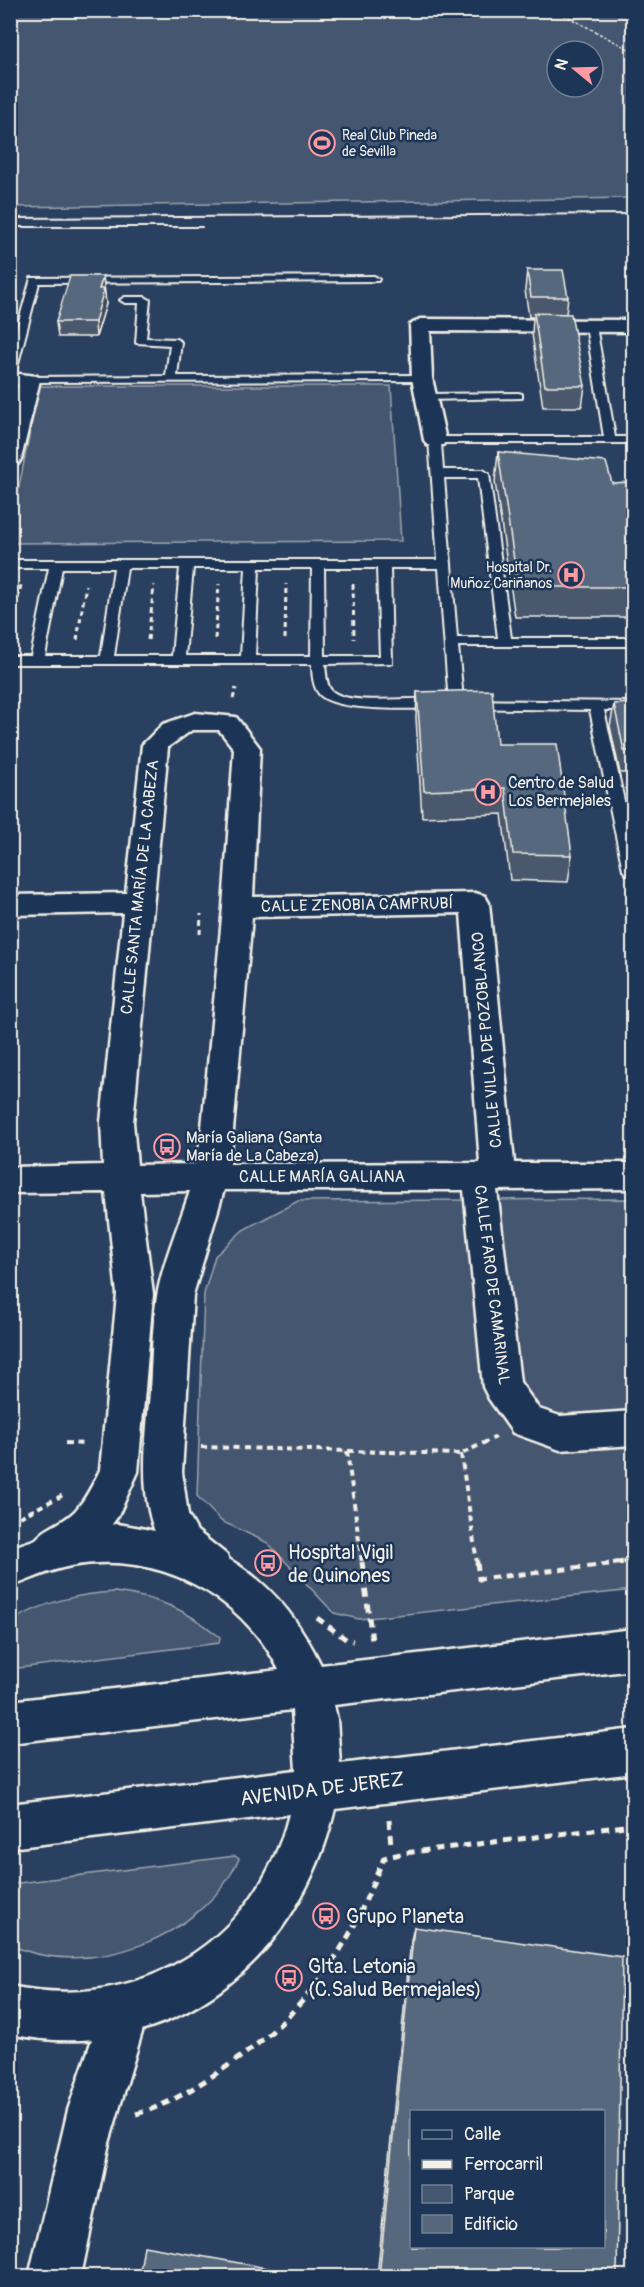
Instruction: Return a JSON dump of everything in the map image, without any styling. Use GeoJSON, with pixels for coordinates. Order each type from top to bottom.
{"type":"FeatureCollection","features":[{"type":"Feature","properties":{"kind":"street"},"geometry":{"type":"LineString","coordinates":[[435,440],[424,388],[420,325],[633,326]]}},
{"type":"Feature","properties":{"kind":"street"},"geometry":{"type":"LineString","coordinates":[[10,459],[17,378]]}},
{"type":"Feature","properties":{"kind":"street","name":"CALLE SANTA MARÍA DE LA CABEZA"},"geometry":{"type":"LineString","coordinates":[[25,1562],[65,1542],[88,1525],[104,1503],[120,1472],[135,1294],[121,1178],[117,1122],[137,903],[155,745],[172,727],[200,720],[227,723],[247,748],[238,907],[211,1177],[175,1295],[163,1472],[169,1519],[183,1544],[215,1570]]}},
{"type":"Feature","properties":{"kind":"street"},"geometry":{"type":"LineString","coordinates":[[10,905],[137,903]]}},
{"type":"Feature","properties":{"kind":"street","name":"CALLE ZENOBIA CAMPRUBÍ"},"geometry":{"type":"LineString","coordinates":[[238,907],[475,903]]}},
{"type":"Feature","properties":{"kind":"street","name":"CALLE VILLA DE POZOBLANCO"},"geometry":{"type":"LineString","coordinates":[[475,903],[488,1176]]}},
{"type":"Feature","properties":{"kind":"street","name":"CALLE FARO DE CAMARINAL"},"geometry":{"type":"LineString","coordinates":[[488,1176],[502,1387],[526,1421]]}},
{"type":"Feature","properties":{"kind":"street","name":"CALLE MARÍA GALIANA"},"geometry":{"type":"LineString","coordinates":[[10,1180],[633,1176]]}},
{"type":"Feature","properties":{"kind":"street"},"geometry":{"type":"LineString","coordinates":[[526,1421],[560,1433],[633,1428]]}},
{"type":"Feature","properties":{"kind":"street"},"geometry":{"type":"LineString","coordinates":[[10,2010],[34,2016],[76,2019],[124,2012],[161,1999],[200,1977],[235,1950],[265,1916],[289,1879],[306,1839],[316,1790],[319,1758],[316,1718],[308,1687],[290,1647],[270,1617],[244,1591],[215,1570],[183,1556],[148,1546],[112,1543],[75,1546],[25,1562]]}},
{"type":"Feature","properties":{"kind":"street"},"geometry":{"type":"LineString","coordinates":[[10,1722],[633,1649]]}},
{"type":"Feature","properties":{"kind":"street","name":"AVENIDA DE JEREZ"},"geometry":{"type":"LineString","coordinates":[[10,1826],[633,1751]]}},
{"type":"Feature","properties":{"kind":"street"},"geometry":{"type":"LineString","coordinates":[[56,2277],[83,2141],[103,2070],[124,2012]]}},
{"type":"Feature","properties":{"kind":"lane"},"geometry":{"type":"LineString","coordinates":[[374,279],[35,280],[17,378],[171,379],[424,388],[518,396]]}},
{"type":"Feature","properties":{"kind":"lane"},"geometry":{"type":"LineString","coordinates":[[125,300],[145,300],[140,341],[176,342],[171,379]]}},
{"type":"Feature","properties":{"kind":"lane"},"geometry":{"type":"LineString","coordinates":[[591,326],[610,440]]}},
{"type":"Feature","properties":{"kind":"lane"},"geometry":{"type":"LineString","coordinates":[[456,704],[435,440],[633,440]]}},
{"type":"Feature","properties":{"kind":"lane"},"geometry":{"type":"LineString","coordinates":[[437,474],[483,474],[505,642]]}},
{"type":"Feature","properties":{"kind":"lane"},"geometry":{"type":"LineString","coordinates":[[10,564],[444,564]]}},
{"type":"Feature","properties":{"kind":"lane"},"geometry":{"type":"LineString","coordinates":[[38,660],[56,564]]}},
{"type":"Feature","properties":{"kind":"lane"},"geometry":{"type":"LineString","coordinates":[[107,660],[121,564]]}},
{"type":"Feature","properties":{"kind":"lane"},"geometry":{"type":"LineString","coordinates":[[178,660],[187,564]]}},
{"type":"Feature","properties":{"kind":"lane"},"geometry":{"type":"LineString","coordinates":[[248,660],[253,564]]}},
{"type":"Feature","properties":{"kind":"lane"},"geometry":{"type":"LineString","coordinates":[[318,564],[319,682],[325,692],[341,700],[408,704],[633,706]]}},
{"type":"Feature","properties":{"kind":"lane"},"geometry":{"type":"LineString","coordinates":[[10,660],[387,660],[383,564]]}},
{"type":"Feature","properties":{"kind":"lane"},"geometry":{"type":"LineString","coordinates":[[451,642],[633,642]]}},
{"type":"Feature","properties":{"kind":"lane"},"geometry":{"type":"LineString","coordinates":[[596,706],[631,870]]}},
{"type":"Feature","properties":{"kind":"path"},"geometry":{"type":"LineString","coordinates":[[555,10],[633,52]]}},
{"type":"Feature","properties":{"kind":"path"},"geometry":{"type":"LineString","coordinates":[[10,634],[25,564]]}},
{"type":"Feature","properties":{"kind":"path"},"geometry":{"type":"LineString","coordinates":[[74,660],[90,564]]}},
{"type":"Feature","properties":{"kind":"path"},"geometry":{"type":"LineString","coordinates":[[145,660],[156,564]]}},
{"type":"Feature","properties":{"kind":"path"},"geometry":{"type":"LineString","coordinates":[[213,660],[220,564]]}},
{"type":"Feature","properties":{"kind":"path"},"geometry":{"type":"LineString","coordinates":[[285,660],[287,564]]}},
{"type":"Feature","properties":{"kind":"path"},"geometry":{"type":"LineString","coordinates":[[352,564],[354,660]]}},
{"type":"Feature","properties":{"kind":"path"},"geometry":{"type":"LineString","coordinates":[[199,1446],[461,1454],[526,1421]]}},
{"type":"Feature","properties":{"kind":"path"},"geometry":{"type":"LineString","coordinates":[[65,1443],[86,1444]]}},
{"type":"Feature","properties":{"kind":"path"},"geometry":{"type":"LineString","coordinates":[[311,1613],[346,1640],[373,1645],[347,1451]]}},
{"type":"Feature","properties":{"kind":"path"},"geometry":{"type":"LineString","coordinates":[[461,1454],[479,1579],[633,1562]]}},
{"type":"Feature","properties":{"kind":"path"},"geometry":{"type":"LineString","coordinates":[[10,1522],[64,1494]]}},
{"type":"Feature","properties":{"kind":"path"},"geometry":{"type":"LineString","coordinates":[[389,1814],[391,1846]]}},
{"type":"Feature","properties":{"kind":"path"},"geometry":{"type":"LineString","coordinates":[[131,2118],[137,2113],[158,2109],[257,2047],[301,2005],[344,1944],[384,1858],[404,1853],[633,1825]]}},
{"type":"Feature","properties":{"kind":"green space","name":"Real Club Pineda de Sevilla"},"geometry":{"type":"Polygon","coordinates":[[[10,11],[633,11],[633,198],[11,207],[10,11]]]}},
{"type":"Feature","properties":{"kind":"green space"},"geometry":{"type":"Polygon","coordinates":[[[39,386],[391,386],[401,541],[11,543],[11,527],[39,386]]]}},
{"type":"Feature","properties":{"kind":"green space"},"geometry":{"type":"Polygon","coordinates":[[[633,1199],[633,1590],[359,1619],[334,1613],[268,1543],[221,1521],[197,1496],[204,1294],[215,1256],[243,1230],[298,1201],[633,1199]]]}},
{"type":"Feature","properties":{"kind":"green space"},"geometry":{"type":"Polygon","coordinates":[[[115,1592],[159,1601],[171,1606],[195,1619],[220,1637],[219,1643],[11,1669],[11,1621],[61,1600],[115,1592]]]}},
{"type":"Feature","properties":{"kind":"green space"},"geometry":{"type":"Polygon","coordinates":[[[235,1856],[239,1859],[222,1887],[199,1911],[171,1930],[140,1945],[107,1954],[74,1958],[41,1955],[11,1945],[11,1884],[235,1856]]]}},
{"type":"Feature","properties":{"kind":"building"},"geometry":{"type":"Polygon","coordinates":[[[527,270],[563,270],[568,297],[531,297],[527,270]]]}},
{"type":"Feature","properties":{"kind":"building"},"geometry":{"type":"Polygon","coordinates":[[[70,276],[103,276],[99,289],[104,289],[95,322],[56,322],[70,276]]]}},
{"type":"Feature","properties":{"kind":"building"},"geometry":{"type":"Polygon","coordinates":[[[534,313],[571,314],[585,386],[545,386],[534,313]]]}},
{"type":"Feature","properties":{"kind":"building","name":"Hospital Dr. Muñoz Cariñanos"},"geometry":{"type":"Polygon","coordinates":[[[498,452],[606,462],[612,483],[633,482],[633,587],[518,587],[498,452]]]}},
{"type":"Feature","properties":{"kind":"building","name":"Centro de Salud Los Bermejales"},"geometry":{"type":"Polygon","coordinates":[[[492,690],[497,744],[557,744],[572,855],[513,854],[505,788],[424,791],[417,692],[492,690]]]}},
{"type":"Feature","properties":{"kind":"building"},"geometry":{"type":"Polygon","coordinates":[[[633,703],[633,751],[624,751],[614,704],[633,703]]]}},
{"type":"Feature","properties":{"kind":"building"},"geometry":{"type":"Polygon","coordinates":[[[414,1927],[622,1957],[617,2277],[379,2277],[414,1927]]]}},
{"type":"Feature","properties":{"kind":"building"},"geometry":{"type":"Polygon","coordinates":[[[144,2246],[317,2277],[139,2277],[144,2246]]]}},
{"type":"Feature","properties":{"kind":"railway"},"geometry":{"type":"LineString","coordinates":[[10,218],[634,214]]}},
{"type":"Feature","properties":{"kind":"railway"},"geometry":{"type":"LineString","coordinates":[[10,227],[202,227]]}},
{"type":"Feature","properties":{"kind":"place","name":"Real Club Pineda de Sevilla"},"geometry":{"type":"Point","coordinates":[322,143]}},
{"type":"Feature","properties":{"kind":"place","name":"Hospital Dr. Muñoz Cariñanos"},"geometry":{"type":"Point","coordinates":[571,575]}},
{"type":"Feature","properties":{"kind":"place","name":"Centro de Salud Los Bermejales"},"geometry":{"type":"Point","coordinates":[488,792]}},
{"type":"Feature","properties":{"kind":"place","name":"María Galiana (Santa María de La Cabeza)"},"geometry":{"type":"Point","coordinates":[167,1147]}},
{"type":"Feature","properties":{"kind":"place","name":"Hospital Vigil de Quinones"},"geometry":{"type":"Point","coordinates":[268,1563]}},
{"type":"Feature","properties":{"kind":"place","name":"Grupo Planeta"},"geometry":{"type":"Point","coordinates":[326,1916]}},
{"type":"Feature","properties":{"kind":"place","name":"Glta. Letonia (C.Salud Bermejales)"},"geometry":{"type":"Point","coordinates":[289,1978]}}]}
